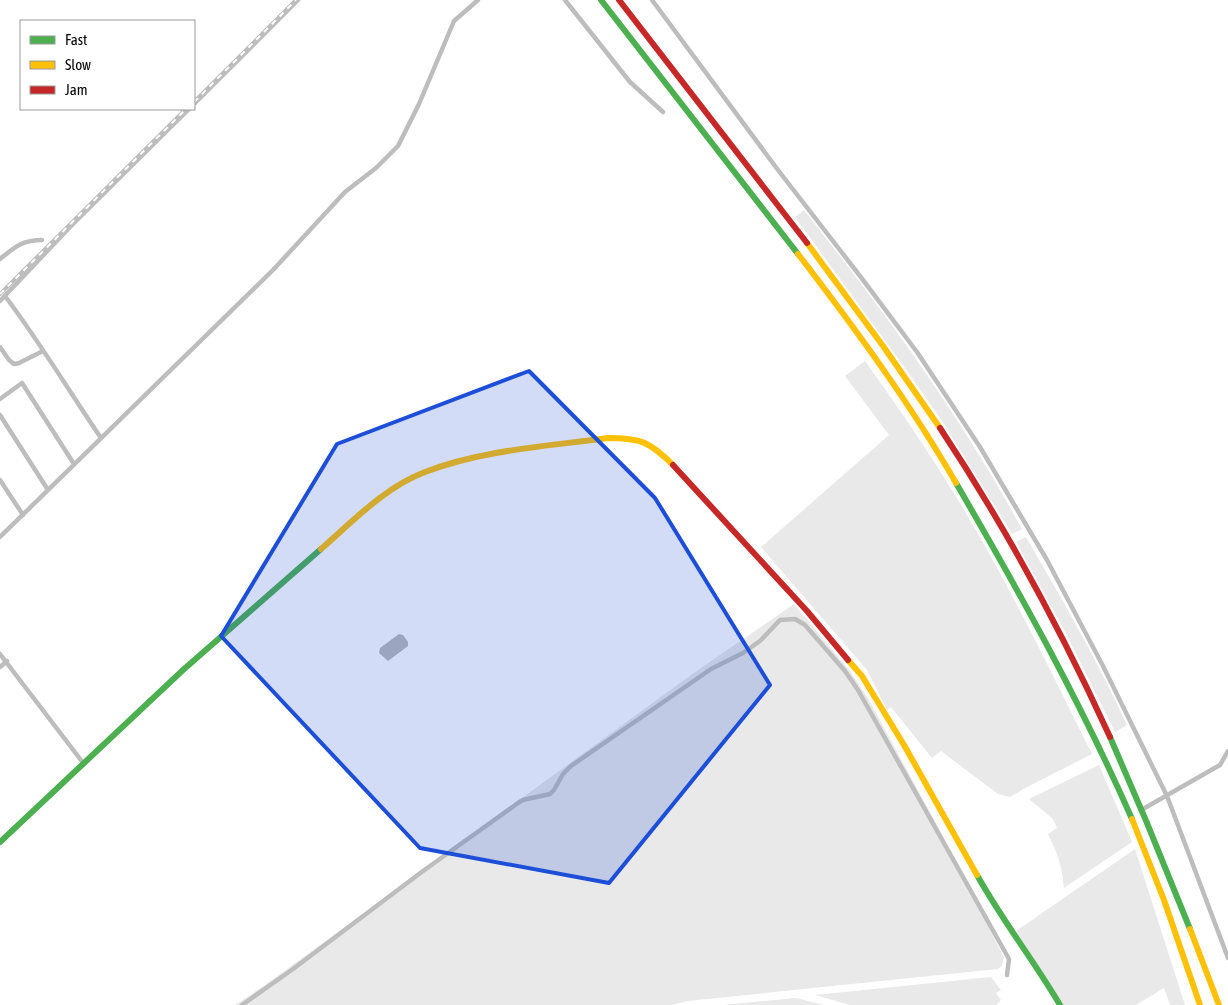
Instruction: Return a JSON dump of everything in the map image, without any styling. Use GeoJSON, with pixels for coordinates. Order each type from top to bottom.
{"type":"FeatureCollection","features":[{"type":"Feature","properties":{"kind":"main road"},"geometry":{"type":"LineString","coordinates":[[601,0],[808,267],[876,360],[934,446],[1034,618],[1098,744],[1140,840],[1200,1005]]}},
{"type":"Feature","properties":{"kind":"main road"},"geometry":{"type":"LineString","coordinates":[[619,0],[742,156],[885,348],[941,428],[1004,531],[1049,611],[1143,809],[1219,1005]]}},
{"type":"Feature","properties":{"kind":"main road"},"geometry":{"type":"LineString","coordinates":[[0,842],[183,670],[385,494],[424,472],[450,463],[488,454],[608,438],[630,438],[645,442],[663,455],[684,475],[807,611],[862,676],[904,745],[993,903],[1041,973],[1060,1005]]}},
{"type":"Feature","properties":{"kind":"street"},"geometry":{"type":"LineString","coordinates":[[195,103],[298,0]]}},
{"type":"Feature","properties":{"kind":"street"},"geometry":{"type":"LineString","coordinates":[[0,537],[273,270],[344,192],[376,168],[398,146],[419,104],[454,21],[478,0]]}},
{"type":"Feature","properties":{"kind":"street"},"geometry":{"type":"LineString","coordinates":[[565,0],[630,82],[663,112]]}},
{"type":"Feature","properties":{"kind":"street"},"geometry":{"type":"LineString","coordinates":[[652,0],[778,170],[917,352],[980,447],[1047,560],[1167,796],[1228,958]]}},
{"type":"Feature","properties":{"kind":"street"},"geometry":{"type":"LineString","coordinates":[[0,301],[70,227],[188,110]]}},
{"type":"Feature","properties":{"kind":"street"},"geometry":{"type":"LineString","coordinates":[[0,259],[24,242],[42,240]]}},
{"type":"Feature","properties":{"kind":"street"},"geometry":{"type":"LineString","coordinates":[[5,296],[29,328],[100,438]]}},
{"type":"Feature","properties":{"kind":"street"},"geometry":{"type":"LineString","coordinates":[[0,347],[9,360],[16,364],[43,351]]}},
{"type":"Feature","properties":{"kind":"street"},"geometry":{"type":"LineString","coordinates":[[0,398],[22,383],[74,464]]}},
{"type":"Feature","properties":{"kind":"street"},"geometry":{"type":"LineString","coordinates":[[0,415],[48,490]]}},
{"type":"Feature","properties":{"kind":"street"},"geometry":{"type":"LineString","coordinates":[[0,480],[23,515]]}},
{"type":"Feature","properties":{"kind":"street"},"geometry":{"type":"LineString","coordinates":[[242,1005],[518,803],[550,794],[562,774],[571,766],[710,669],[743,654],[760,641],[775,624],[786,619],[795,619],[804,625],[845,671],[858,690],[1009,959],[1007,975]]}},
{"type":"Feature","properties":{"kind":"street"},"geometry":{"type":"LineString","coordinates":[[0,654],[84,764]]}},
{"type":"Feature","properties":{"kind":"street"},"geometry":{"type":"LineString","coordinates":[[0,668],[7,661]]}},
{"type":"Feature","properties":{"kind":"street"},"geometry":{"type":"LineString","coordinates":[[1143,809],[1220,765],[1228,751]]}},
{"type":"Feature","properties":{"kind":"highlighted area"},"geometry":{"type":"Polygon","coordinates":[[[529,371],[655,498],[770,685],[609,883],[420,848],[221,636],[337,444],[529,371]]]}},
{"type":"Feature","properties":{"kind":"shaded area"},"geometry":{"type":"Polygon","coordinates":[[[804,210],[874,301],[941,395],[1022,529],[1012,534],[942,421],[795,217],[804,210]]]}},
{"type":"Feature","properties":{"kind":"shaded area"},"geometry":{"type":"Polygon","coordinates":[[[865,361],[925,448],[981,539],[1024,619],[1092,754],[1010,797],[998,794],[941,751],[932,758],[891,707],[887,710],[867,670],[761,547],[889,435],[845,376],[865,361]]]}},
{"type":"Feature","properties":{"kind":"shaded area"},"geometry":{"type":"Polygon","coordinates":[[[1026,537],[1091,653],[1127,725],[1115,732],[1063,628],[1016,542],[1026,537]]]}},
{"type":"Feature","properties":{"kind":"shaded area"},"geometry":{"type":"Polygon","coordinates":[[[794,604],[850,671],[869,700],[958,864],[1004,958],[1002,966],[998,969],[688,1001],[671,1005],[235,1005],[698,670],[794,604]]]}},
{"type":"Feature","properties":{"kind":"shaded area"},"geometry":{"type":"Polygon","coordinates":[[[399,634],[403,635],[408,642],[408,646],[388,661],[379,653],[380,648],[399,634]]]}},
{"type":"Feature","properties":{"kind":"shaded area"},"geometry":{"type":"Polygon","coordinates":[[[1099,765],[1132,842],[1064,888],[1059,860],[1048,834],[1057,828],[1053,819],[1029,799],[1099,765]]]}},
{"type":"Feature","properties":{"kind":"shaded area"},"geometry":{"type":"Polygon","coordinates":[[[1135,849],[1185,1005],[1170,1005],[1164,988],[1136,1005],[1063,1005],[1016,931],[1135,849]]]}},
{"type":"Feature","properties":{"kind":"shaded area"},"geometry":{"type":"Polygon","coordinates":[[[991,977],[1001,990],[996,993],[1001,1000],[996,1005],[850,1005],[815,995],[991,977]]]}},
{"type":"Feature","properties":{"kind":"shaded area"},"geometry":{"type":"Polygon","coordinates":[[[795,998],[824,1005],[723,1005],[795,998]]]}},
{"type":"Feature","properties":{"kind":"railway"},"geometry":{"type":"LineString","coordinates":[[195,101],[296,0]]}},
{"type":"Feature","properties":{"kind":"railway"},"geometry":{"type":"LineString","coordinates":[[0,294],[185,110]]}},
{"type":"Feature","properties":{"kind":"traffic: fast"},"geometry":{"type":"LineString","coordinates":[[601,0],[798,254]]}},
{"type":"Feature","properties":{"kind":"traffic: fast"},"geometry":{"type":"LineString","coordinates":[[956,483],[1049,649],[1092,733],[1132,819]]}},
{"type":"Feature","properties":{"kind":"traffic: fast"},"geometry":{"type":"LineString","coordinates":[[0,842],[183,670],[321,549]]}},
{"type":"Feature","properties":{"kind":"traffic: fast"},"geometry":{"type":"LineString","coordinates":[[1110,737],[1190,929]]}},
{"type":"Feature","properties":{"kind":"traffic: fast"},"geometry":{"type":"LineString","coordinates":[[977,875],[1060,1005]]}},
{"type":"Feature","properties":{"kind":"traffic: slow"},"geometry":{"type":"LineString","coordinates":[[807,243],[883,346],[940,428]]}},
{"type":"Feature","properties":{"kind":"traffic: slow"},"geometry":{"type":"LineString","coordinates":[[798,254],[881,366],[920,424],[956,483]]}},
{"type":"Feature","properties":{"kind":"traffic: slow"},"geometry":{"type":"LineString","coordinates":[[321,549],[396,486],[425,472],[469,459],[539,446],[619,438],[637,440],[651,446],[673,465]]}},
{"type":"Feature","properties":{"kind":"traffic: slow"},"geometry":{"type":"LineString","coordinates":[[848,660],[862,676],[904,745],[977,875]]}},
{"type":"Feature","properties":{"kind":"traffic: slow"},"geometry":{"type":"LineString","coordinates":[[1132,819],[1164,900],[1200,1005]]}},
{"type":"Feature","properties":{"kind":"traffic: slow"},"geometry":{"type":"LineString","coordinates":[[1190,929],[1219,1005]]}},
{"type":"Feature","properties":{"kind":"traffic: jam"},"geometry":{"type":"LineString","coordinates":[[619,0],[807,243]]}},
{"type":"Feature","properties":{"kind":"traffic: jam"},"geometry":{"type":"LineString","coordinates":[[940,428],[987,503],[1031,579],[1072,657],[1110,737]]}},
{"type":"Feature","properties":{"kind":"traffic: jam"},"geometry":{"type":"LineString","coordinates":[[673,465],[807,611],[848,660]]}}]}
